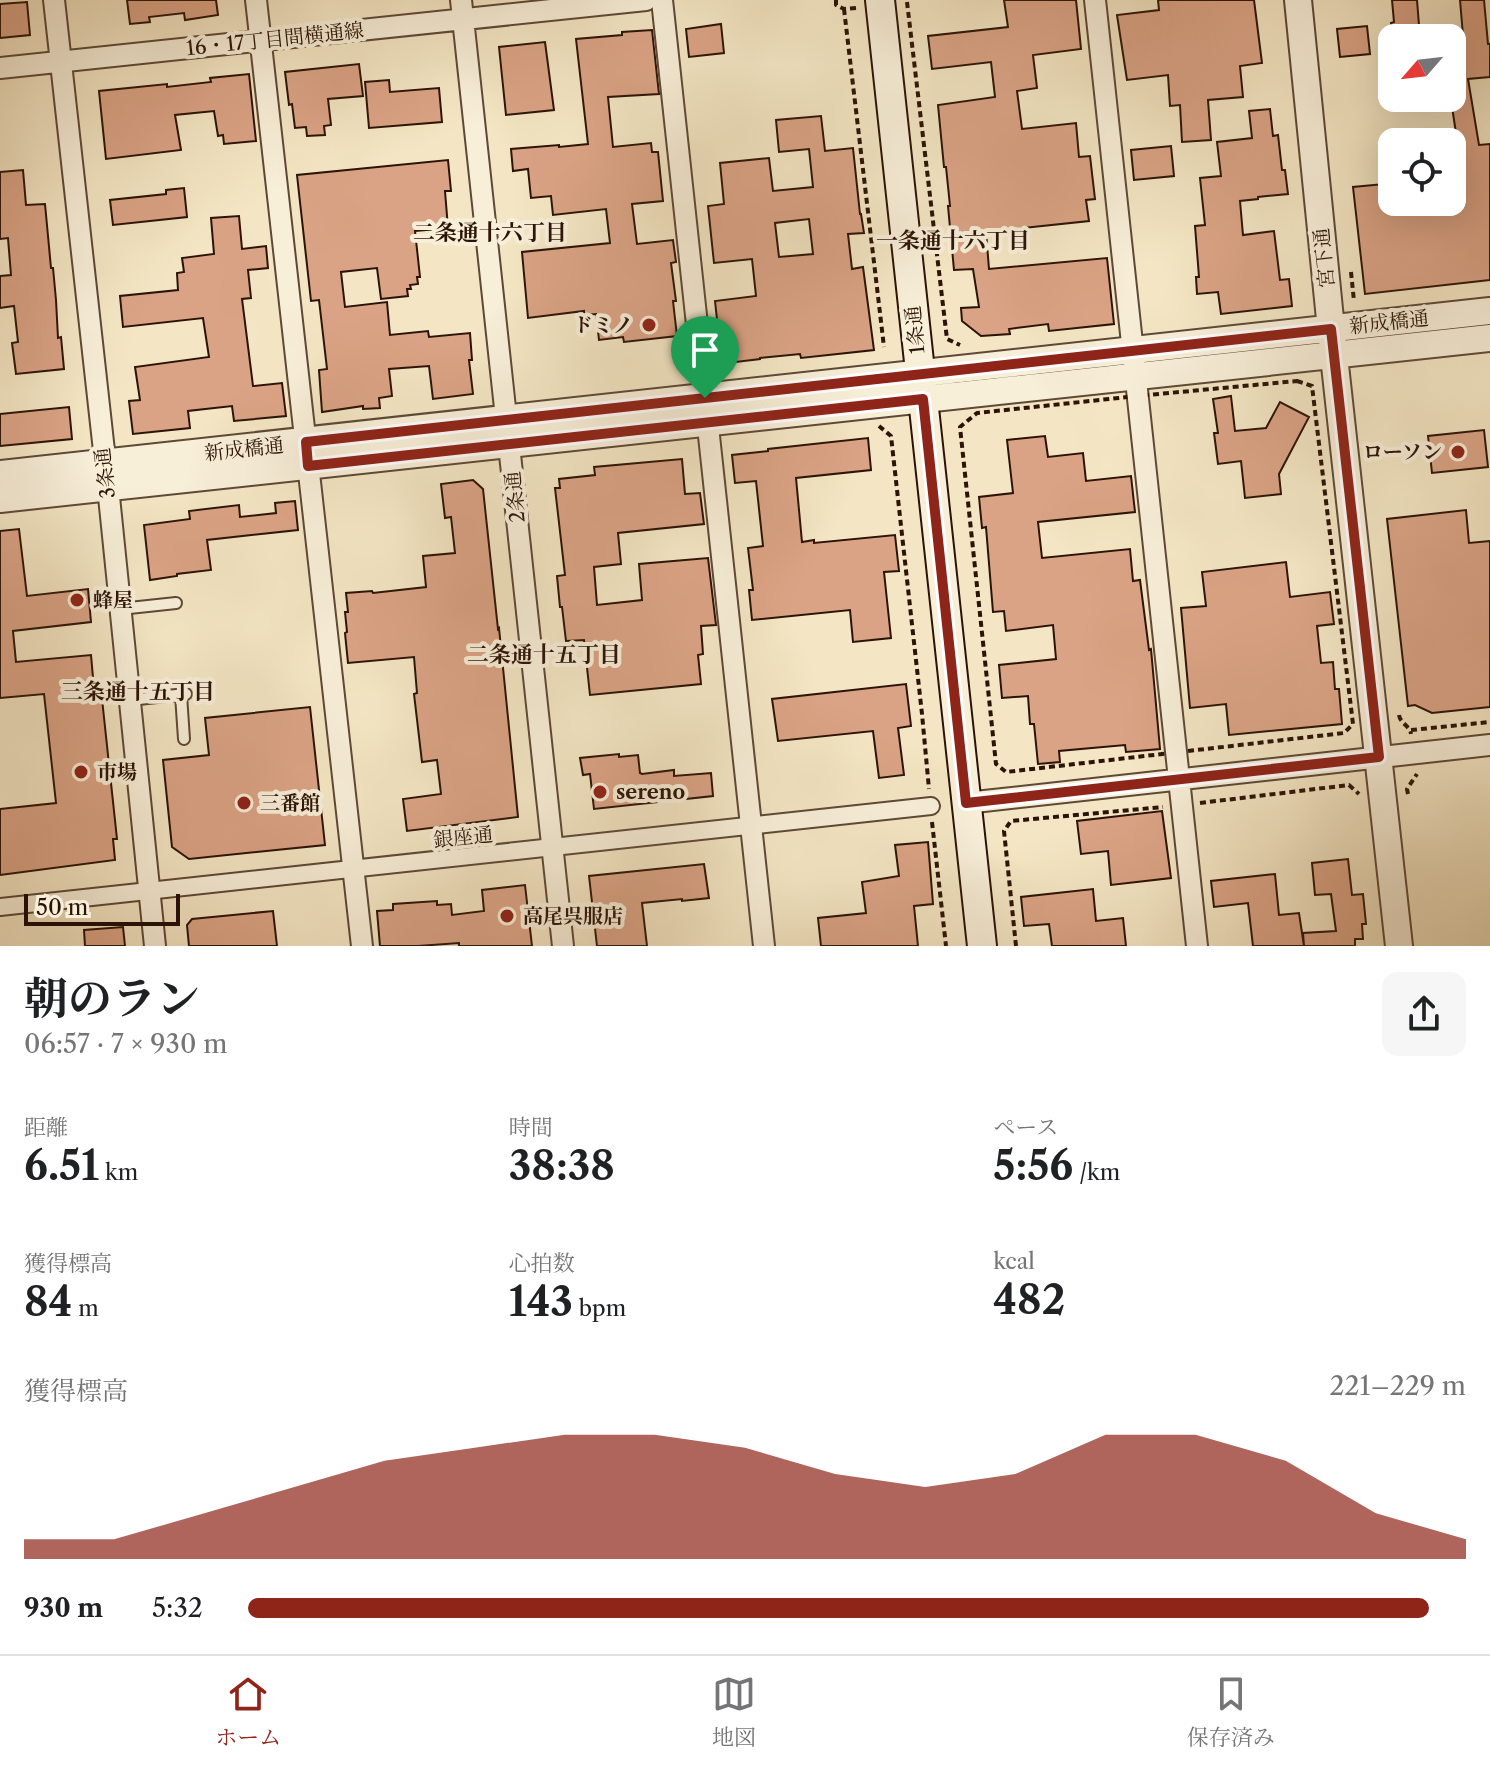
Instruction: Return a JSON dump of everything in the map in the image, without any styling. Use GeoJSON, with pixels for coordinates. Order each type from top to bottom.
{"type":"FeatureCollection","features":[{"type":"Feature","properties":{"kind":"main road","name":"1条通"},"geometry":{"type":"LineString","coordinates":[[899,1],[922,387],[982,946]]}},
{"type":"Feature","properties":{"kind":"street","name":"3条通"},"geometry":{"type":"LineString","coordinates":[[54,0],[155,946]]}},
{"type":"Feature","properties":{"kind":"street"},"geometry":{"type":"LineString","coordinates":[[256,0],[362,946]]}},
{"type":"Feature","properties":{"kind":"street","name":"16・17丁目間横通線"},"geometry":{"type":"LineString","coordinates":[[0,68],[261,42],[462,9],[646,0]]}},
{"type":"Feature","properties":{"kind":"street"},"geometry":{"type":"LineString","coordinates":[[662,0],[764,946]]}},
{"type":"Feature","properties":{"kind":"street"},"geometry":{"type":"LineString","coordinates":[[1095,0],[1197,946]]}},
{"type":"Feature","properties":{"kind":"street","name":"宮下通"},"geometry":{"type":"LineString","coordinates":[[1298,0],[1399,946]]}},
{"type":"Feature","properties":{"kind":"street","name":"2条通"},"geometry":{"type":"LineString","coordinates":[[462,9],[563,946]]}},
{"type":"Feature","properties":{"kind":"street","name":"新成橋通"},"geometry":{"type":"LineString","coordinates":[[1333,342],[1490,311]]}},
{"type":"Feature","properties":{"kind":"street","name":"新成橋通"},"geometry":{"type":"LineString","coordinates":[[0,499],[106,476],[1133,363],[1333,342],[1490,338]]}},
{"type":"Feature","properties":{"kind":"street","name":"新成橋通"},"geometry":{"type":"LineString","coordinates":[[0,474],[106,476]]}},
{"type":"Feature","properties":{"kind":"street"},"geometry":{"type":"LineString","coordinates":[[966,803],[1490,745]]}},
{"type":"Feature","properties":{"kind":"street","name":"銀座通"},"geometry":{"type":"LineString","coordinates":[[0,907],[931,806]]}},
{"type":"Feature","properties":{"kind":"lane"},"geometry":{"type":"LineString","coordinates":[[120,609],[176,603]]}},
{"type":"Feature","properties":{"kind":"lane"},"geometry":{"type":"LineString","coordinates":[[129,700],[183,694],[184,739]]}},
{"type":"Feature","properties":{"kind":"path"},"geometry":{"type":"LineString","coordinates":[[836,0],[836,5],[844,9],[884,347]]}},
{"type":"Feature","properties":{"kind":"path"},"geometry":{"type":"LineString","coordinates":[[876,424],[891,436],[946,946]]}},
{"type":"Feature","properties":{"kind":"path"},"geometry":{"type":"LineString","coordinates":[[1398,704],[1399,719],[1411,730],[1490,722]]}},
{"type":"Feature","properties":{"kind":"building"},"geometry":{"type":"Polygon","coordinates":[[[127,0],[216,0],[218,15],[185,20],[184,13],[149,17],[150,22],[130,24],[127,0]]]}},
{"type":"Feature","properties":{"kind":"building"},"geometry":{"type":"Polygon","coordinates":[[[1004,0],[1076,0],[1081,49],[1033,55],[1037,88],[1017,91],[1022,129],[1076,123],[1079,157],[1090,156],[1095,199],[1086,200],[1089,221],[986,232],[989,269],[1107,258],[1114,324],[1049,331],[1048,324],[1009,329],[1010,334],[981,336],[962,321],[961,308],[979,307],[973,269],[954,270],[938,105],[995,97],[991,62],[932,69],[928,36],[1008,27],[1004,0]]]}},
{"type":"Feature","properties":{"kind":"building"},"geometry":{"type":"Polygon","coordinates":[[[1158,0],[1254,0],[1262,63],[1240,66],[1243,97],[1208,100],[1211,140],[1182,142],[1180,105],[1170,106],[1168,75],[1127,80],[1117,15],[1159,10],[1158,0]]]}},
{"type":"Feature","properties":{"kind":"building"},"geometry":{"type":"Polygon","coordinates":[[[1392,0],[1417,0],[1419,24],[1391,24],[1394,22],[1392,0]]]}},
{"type":"Feature","properties":{"kind":"building"},"geometry":{"type":"Polygon","coordinates":[[[1460,0],[1484,0],[1490,44],[1490,77],[1468,79],[1479,145],[1490,144],[1490,280],[1365,294],[1353,187],[1378,185],[1378,216],[1466,216],[1466,128],[1455,128],[1453,112],[1466,112],[1466,24],[1462,24],[1460,0]]]}},
{"type":"Feature","properties":{"kind":"building"},"geometry":{"type":"Polygon","coordinates":[[[27,2],[30,35],[0,38],[0,4],[27,2]]]}},
{"type":"Feature","properties":{"kind":"building"},"geometry":{"type":"Polygon","coordinates":[[[721,24],[724,53],[689,57],[686,29],[721,24]]]}},
{"type":"Feature","properties":{"kind":"building"},"geometry":{"type":"Polygon","coordinates":[[[1367,26],[1370,54],[1340,57],[1337,29],[1367,26]]]}},
{"type":"Feature","properties":{"kind":"building"},"geometry":{"type":"Polygon","coordinates":[[[652,30],[659,94],[608,97],[613,147],[651,143],[652,152],[658,152],[663,201],[632,204],[637,244],[673,240],[676,262],[671,263],[677,336],[624,342],[623,337],[599,340],[596,314],[584,315],[584,311],[528,318],[522,252],[610,243],[606,209],[553,215],[551,196],[531,198],[528,169],[513,171],[511,149],[588,144],[576,39],[652,30]]]}},
{"type":"Feature","properties":{"kind":"building"},"geometry":{"type":"Polygon","coordinates":[[[545,42],[554,110],[506,115],[499,47],[545,42]]]}},
{"type":"Feature","properties":{"kind":"building"},"geometry":{"type":"Polygon","coordinates":[[[359,64],[363,96],[328,99],[331,125],[324,126],[325,135],[307,136],[306,127],[295,128],[285,72],[359,64]]]}},
{"type":"Feature","properties":{"kind":"building"},"geometry":{"type":"Polygon","coordinates":[[[249,74],[256,141],[224,144],[223,135],[218,136],[214,111],[175,115],[181,150],[106,159],[99,91],[167,84],[167,87],[249,74]]]}},
{"type":"Feature","properties":{"kind":"building"},"geometry":{"type":"Polygon","coordinates":[[[389,80],[390,92],[439,88],[442,122],[369,128],[365,82],[389,80]]]}},
{"type":"Feature","properties":{"kind":"building"},"geometry":{"type":"Polygon","coordinates":[[[1270,109],[1273,136],[1278,135],[1288,194],[1240,201],[1243,235],[1274,231],[1280,280],[1289,279],[1292,306],[1221,314],[1218,292],[1197,294],[1196,277],[1199,277],[1195,226],[1205,225],[1200,178],[1221,176],[1217,142],[1252,138],[1249,111],[1270,109]]]}},
{"type":"Feature","properties":{"kind":"building"},"geometry":{"type":"Polygon","coordinates":[[[821,116],[825,151],[853,148],[864,233],[848,234],[852,269],[863,267],[874,350],[801,358],[800,354],[736,362],[735,355],[721,356],[715,301],[756,296],[752,259],[714,263],[708,206],[724,204],[720,163],[769,158],[773,191],[813,187],[809,149],[779,152],[776,120],[821,116]],[[809,219],[775,223],[779,257],[813,254],[809,219]]]}},
{"type":"Feature","properties":{"kind":"building"},"geometry":{"type":"Polygon","coordinates":[[[1171,146],[1174,176],[1134,180],[1131,150],[1171,146]]]}},
{"type":"Feature","properties":{"kind":"building"},"geometry":{"type":"Polygon","coordinates":[[[448,160],[451,191],[445,191],[448,228],[415,231],[420,277],[417,277],[418,284],[410,285],[411,289],[407,289],[408,296],[381,299],[377,268],[341,272],[345,307],[387,302],[390,335],[428,331],[429,337],[470,333],[473,394],[433,399],[429,366],[389,369],[392,396],[379,398],[380,408],[363,409],[363,406],[322,412],[319,370],[327,369],[319,300],[311,301],[297,175],[448,160]]]}},
{"type":"Feature","properties":{"kind":"building"},"geometry":{"type":"Polygon","coordinates":[[[23,170],[26,205],[45,204],[58,338],[61,337],[64,369],[16,374],[12,343],[18,342],[14,306],[0,308],[0,276],[11,275],[8,238],[0,239],[0,172],[23,170]]]}},
{"type":"Feature","properties":{"kind":"building"},"geometry":{"type":"Polygon","coordinates":[[[184,188],[187,217],[113,225],[110,200],[166,194],[166,190],[184,188]]]}},
{"type":"Feature","properties":{"kind":"building"},"geometry":{"type":"Polygon","coordinates":[[[239,216],[242,249],[266,246],[268,268],[248,270],[251,298],[242,299],[253,386],[282,383],[286,416],[234,421],[232,406],[188,411],[190,428],[133,434],[129,401],[140,400],[135,367],[209,357],[203,318],[123,327],[120,296],[178,290],[177,273],[184,272],[182,258],[214,254],[211,218],[239,216]]]}},
{"type":"Feature","properties":{"kind":"building"},"geometry":{"type":"Polygon","coordinates":[[[1231,396],[1235,431],[1266,428],[1280,402],[1309,417],[1279,474],[1281,494],[1245,498],[1241,461],[1218,464],[1213,399],[1231,396]]]}},
{"type":"Feature","properties":{"kind":"building"},"geometry":{"type":"Polygon","coordinates":[[[69,407],[72,439],[0,446],[0,414],[69,407]]]}},
{"type":"Feature","properties":{"kind":"building","name":"ローソン"},"geometry":{"type":"Polygon","coordinates":[[[1484,430],[1488,467],[1432,473],[1428,436],[1484,430]]]}},
{"type":"Feature","properties":{"kind":"building"},"geometry":{"type":"Polygon","coordinates":[[[1045,436],[1048,457],[1083,453],[1086,481],[1131,476],[1135,512],[1038,522],[1042,558],[1130,549],[1133,581],[1140,580],[1151,649],[1160,749],[1126,752],[1125,745],[1059,751],[1060,762],[1038,764],[1028,696],[1002,698],[999,665],[1056,659],[1053,625],[1006,631],[1004,611],[993,612],[986,527],[982,528],[979,497],[1013,493],[1007,440],[1045,436]]]}},
{"type":"Feature","properties":{"kind":"building"},"geometry":{"type":"Polygon","coordinates":[[[868,438],[871,470],[796,478],[802,542],[895,535],[899,571],[884,572],[891,638],[853,642],[850,610],[752,620],[749,590],[753,590],[748,548],[763,546],[756,481],[735,483],[732,455],[868,438]]]}},
{"type":"Feature","properties":{"kind":"building"},"geometry":{"type":"Polygon","coordinates":[[[682,459],[685,494],[700,493],[704,524],[618,533],[621,564],[594,567],[597,605],[642,600],[639,564],[708,558],[716,625],[701,626],[703,654],[698,655],[701,684],[590,695],[584,640],[566,641],[560,607],[557,576],[565,575],[555,488],[560,488],[559,479],[595,475],[594,467],[682,459]]]}},
{"type":"Feature","properties":{"kind":"building"},"geometry":{"type":"Polygon","coordinates":[[[473,480],[483,489],[518,817],[407,831],[403,799],[441,794],[437,760],[422,762],[414,694],[417,693],[414,657],[348,663],[346,593],[426,587],[423,556],[455,553],[451,517],[445,518],[441,484],[473,480]]]}},
{"type":"Feature","properties":{"kind":"building"},"geometry":{"type":"Polygon","coordinates":[[[295,501],[298,530],[207,540],[211,570],[150,580],[144,525],[190,519],[189,511],[239,505],[240,517],[276,513],[275,503],[295,501]]]}},
{"type":"Feature","properties":{"kind":"building"},"geometry":{"type":"Polygon","coordinates":[[[1466,510],[1469,543],[1490,541],[1490,707],[1432,713],[1415,705],[1408,706],[1387,519],[1466,510]]]}},
{"type":"Feature","properties":{"kind":"building"},"geometry":{"type":"Polygon","coordinates":[[[19,529],[27,596],[88,589],[91,622],[13,631],[16,662],[91,655],[95,700],[102,699],[117,839],[113,839],[115,860],[0,875],[0,809],[56,803],[44,694],[0,698],[0,531],[19,529]]]}},
{"type":"Feature","properties":{"kind":"building"},"geometry":{"type":"Polygon","coordinates":[[[1286,562],[1290,597],[1330,592],[1334,624],[1317,626],[1321,663],[1333,662],[1342,724],[1229,735],[1226,704],[1190,708],[1181,608],[1206,606],[1202,572],[1286,562]]]}},
{"type":"Feature","properties":{"kind":"building"},"geometry":{"type":"Polygon","coordinates":[[[906,684],[911,726],[898,728],[904,775],[879,778],[873,731],[778,741],[772,699],[906,684]]]}},
{"type":"Feature","properties":{"kind":"building","name":"三番館"},"geometry":{"type":"Polygon","coordinates":[[[310,707],[325,845],[189,859],[172,847],[163,760],[209,755],[205,718],[310,707]]]}},
{"type":"Feature","properties":{"kind":"building"},"geometry":{"type":"Polygon","coordinates":[[[619,754],[619,757],[638,755],[642,774],[674,770],[674,776],[711,773],[713,796],[594,809],[590,774],[583,775],[580,758],[619,754]]]}},
{"type":"Feature","properties":{"kind":"building"},"geometry":{"type":"Polygon","coordinates":[[[1162,811],[1171,878],[1111,885],[1108,851],[1081,854],[1077,821],[1162,811]]]}},
{"type":"Feature","properties":{"kind":"building"},"geometry":{"type":"Polygon","coordinates":[[[928,842],[933,904],[914,906],[918,946],[821,946],[818,918],[866,913],[862,882],[899,876],[895,845],[928,842]]]}},
{"type":"Feature","properties":{"kind":"building"},"geometry":{"type":"Polygon","coordinates":[[[1348,859],[1352,895],[1363,894],[1366,924],[1362,924],[1363,939],[1355,939],[1355,946],[1304,946],[1303,933],[1336,931],[1331,894],[1315,895],[1312,863],[1348,859]]]}},
{"type":"Feature","properties":{"kind":"building"},"geometry":{"type":"Polygon","coordinates":[[[704,864],[709,898],[642,903],[647,946],[597,946],[589,876],[704,864]]]}},
{"type":"Feature","properties":{"kind":"building"},"geometry":{"type":"Polygon","coordinates":[[[1275,874],[1279,915],[1299,913],[1304,946],[1253,946],[1248,903],[1214,907],[1211,881],[1275,874]]]}},
{"type":"Feature","properties":{"kind":"building"},"geometry":{"type":"Polygon","coordinates":[[[525,885],[532,946],[459,946],[459,943],[380,946],[377,911],[393,910],[393,904],[437,901],[437,905],[451,904],[452,915],[484,911],[482,890],[525,885]]]}},
{"type":"Feature","properties":{"kind":"building"},"geometry":{"type":"Polygon","coordinates":[[[1093,889],[1096,921],[1123,918],[1126,946],[1052,946],[1049,924],[1024,926],[1021,897],[1093,889]]]}},
{"type":"Feature","properties":{"kind":"building"},"geometry":{"type":"Polygon","coordinates":[[[273,911],[277,946],[189,946],[187,925],[192,919],[273,911]]]}},
{"type":"Feature","properties":{"kind":"building"},"geometry":{"type":"Polygon","coordinates":[[[123,927],[125,946],[85,946],[84,930],[123,927]]]}},
{"type":"Feature","properties":{"kind":"place","name":"ドミノ"},"geometry":{"type":"Point","coordinates":[649,325]}},
{"type":"Feature","properties":{"kind":"place","name":"ローソン"},"geometry":{"type":"Point","coordinates":[1458,452]}},
{"type":"Feature","properties":{"kind":"place","name":"蜂屋"},"geometry":{"type":"Point","coordinates":[77,600]}},
{"type":"Feature","properties":{"kind":"place","name":"市場"},"geometry":{"type":"Point","coordinates":[81,772]}},
{"type":"Feature","properties":{"kind":"place","name":"sereno"},"geometry":{"type":"Point","coordinates":[600,792]}},
{"type":"Feature","properties":{"kind":"place","name":"三番館"},"geometry":{"type":"Point","coordinates":[244,803]}},
{"type":"Feature","properties":{"kind":"place","name":"高尾呉服店"},"geometry":{"type":"Point","coordinates":[507,916]}},
{"type":"Feature","properties":{"kind":"district","name":"二条通十六丁目"},"geometry":{"type":"Point","coordinates":[490,232]}},
{"type":"Feature","properties":{"kind":"district","name":"一条通十六丁目"},"geometry":{"type":"Point","coordinates":[953,240]}},
{"type":"Feature","properties":{"kind":"district","name":"二条通十五丁目"},"geometry":{"type":"Point","coordinates":[544,654]}},
{"type":"Feature","properties":{"kind":"district","name":"三条通十五丁目"},"geometry":{"type":"Point","coordinates":[138,691]}},
{"type":"Feature","properties":{"kind":"route"},"geometry":{"type":"LineString","coordinates":[[1331,329],[1379,757],[966,803],[923,399],[308,466],[306,442],[705,398],[1331,329]]}}]}
